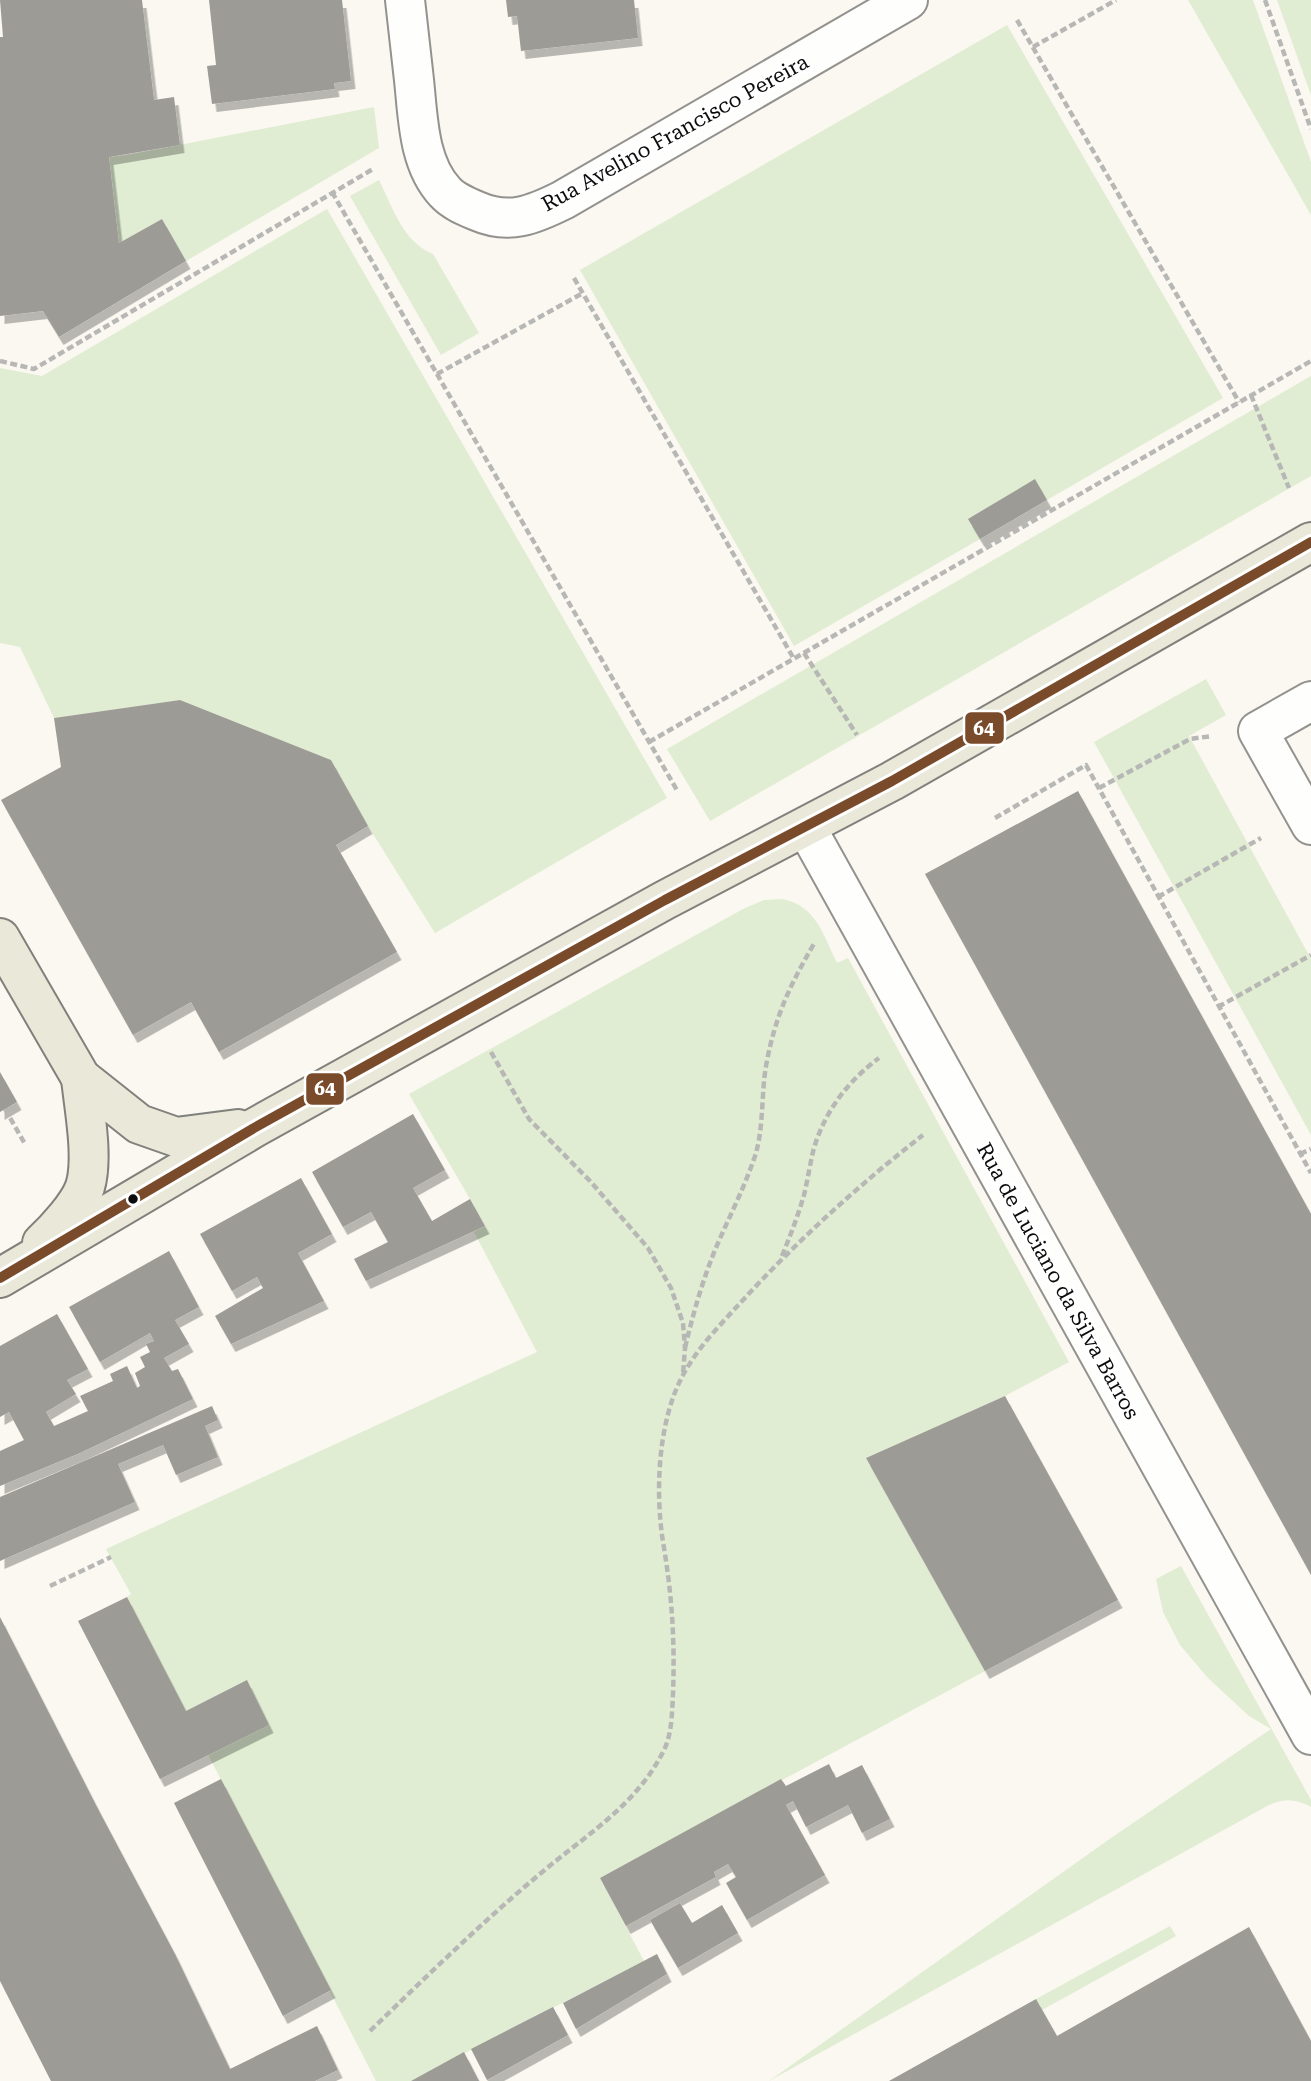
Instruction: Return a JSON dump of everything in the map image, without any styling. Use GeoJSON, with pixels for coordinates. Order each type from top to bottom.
{"type":"FeatureCollection","features":[{"type":"Feature","properties":{"kind":"main road"},"geometry":{"type":"LineString","coordinates":[[6,1274],[254,1128],[664,900],[892,781],[1311,542]]}},
{"type":"Feature","properties":{"kind":"main road"},"geometry":{"type":"LineString","coordinates":[[0,938],[80,1078],[139,1124],[176,1137],[254,1128]]}},
{"type":"Feature","properties":{"kind":"main road"},"geometry":{"type":"LineString","coordinates":[[6,1274],[62,1224],[85,1188],[89,1150],[80,1078]]}},
{"type":"Feature","properties":{"kind":"street","name":"Rua Avelino Francisco Pereira"},"geometry":{"type":"LineString","coordinates":[[405,0],[421,141],[428,166],[444,191],[462,205],[487,215],[508,219],[545,209],[563,200],[908,0]]}},
{"type":"Feature","properties":{"kind":"street"},"geometry":{"type":"LineString","coordinates":[[1311,701],[1258,731],[1311,825]]}},
{"type":"Feature","properties":{"kind":"street","name":"Rua de Luciano da Silva Barros"},"geometry":{"type":"LineString","coordinates":[[806,827],[1311,1735]]}},
{"type":"Feature","properties":{"kind":"path"},"geometry":{"type":"LineString","coordinates":[[1033,47],[1116,0]]}},
{"type":"Feature","properties":{"kind":"path"},"geometry":{"type":"LineString","coordinates":[[1265,0],[1311,129]]}},
{"type":"Feature","properties":{"kind":"path"},"geometry":{"type":"LineString","coordinates":[[1017,20],[1239,402]]}},
{"type":"Feature","properties":{"kind":"path"},"geometry":{"type":"LineString","coordinates":[[0,361],[34,369],[373,169]]}},
{"type":"Feature","properties":{"kind":"path"},"geometry":{"type":"LineString","coordinates":[[332,192],[678,792]]}},
{"type":"Feature","properties":{"kind":"path"},"geometry":{"type":"LineString","coordinates":[[573,278],[794,659]]}},
{"type":"Feature","properties":{"kind":"path"},"geometry":{"type":"LineString","coordinates":[[437,374],[583,293]]}},
{"type":"Feature","properties":{"kind":"path"},"geometry":{"type":"LineString","coordinates":[[649,742],[1311,361]]}},
{"type":"Feature","properties":{"kind":"path"},"geometry":{"type":"LineString","coordinates":[[1251,395],[1289,488]]}},
{"type":"Feature","properties":{"kind":"path"},"geometry":{"type":"LineString","coordinates":[[804,653],[857,735]]}},
{"type":"Feature","properties":{"kind":"path"},"geometry":{"type":"LineString","coordinates":[[1099,789],[1190,739]]}},
{"type":"Feature","properties":{"kind":"path"},"geometry":{"type":"LineString","coordinates":[[995,817],[1086,765],[1311,1174]]}},
{"type":"Feature","properties":{"kind":"path"},"geometry":{"type":"LineString","coordinates":[[1158,897],[1249,845]]}},
{"type":"Feature","properties":{"kind":"path"},"geometry":{"type":"LineString","coordinates":[[685,1348],[707,1272],[756,1153],[766,1066],[777,1017],[816,940],[855,917]]}},
{"type":"Feature","properties":{"kind":"path"},"geometry":{"type":"LineString","coordinates":[[1219,1007],[1311,955]]}},
{"type":"Feature","properties":{"kind":"path"},"geometry":{"type":"LineString","coordinates":[[468,1009],[529,1119],[590,1181],[648,1248],[671,1288],[683,1323],[683,1375]]}},
{"type":"Feature","properties":{"kind":"path"},"geometry":{"type":"LineString","coordinates":[[780,1260],[804,1196],[814,1147],[826,1116],[845,1088],[867,1067],[918,1030]]}},
{"type":"Feature","properties":{"kind":"path"},"geometry":{"type":"LineString","coordinates":[[370,2031],[460,1944],[542,1871],[630,1800],[651,1774],[666,1746],[671,1717],[674,1668],[673,1607],[661,1527],[659,1487],[662,1450],[670,1408],[683,1375],[711,1335],[780,1260],[898,1154],[961,1107]]}},
{"type":"Feature","properties":{"kind":"path"},"geometry":{"type":"LineString","coordinates":[[5,1109],[26,1144]]}},
{"type":"Feature","properties":{"kind":"path"},"geometry":{"type":"LineString","coordinates":[[1300,1154],[1311,1149]]}},
{"type":"Feature","properties":{"kind":"path"},"geometry":{"type":"LineString","coordinates":[[50,1586],[110,1557]]}},
{"type":"Feature","properties":{"kind":"green space"},"geometry":{"type":"Polygon","coordinates":[[[1188,0],[1253,0],[1311,162],[1311,215],[1188,0]]]}},
{"type":"Feature","properties":{"kind":"green space"},"geometry":{"type":"Polygon","coordinates":[[[1277,0],[1311,0],[1311,95],[1277,0]]]}},
{"type":"Feature","properties":{"kind":"green space"},"geometry":{"type":"Polygon","coordinates":[[[1007,25],[1223,398],[1047,500],[1035,480],[980,539],[794,646],[580,270],[1007,25]]]}},
{"type":"Feature","properties":{"kind":"green space"},"geometry":{"type":"Polygon","coordinates":[[[374,107],[379,148],[186,261],[162,219],[119,243],[109,157],[374,107]]]}},
{"type":"Feature","properties":{"kind":"green space"},"geometry":{"type":"Polygon","coordinates":[[[379,180],[406,233],[423,249],[433,254],[479,333],[441,355],[350,196],[379,180]]]}},
{"type":"Feature","properties":{"kind":"green space"},"geometry":{"type":"Polygon","coordinates":[[[327,209],[667,798],[435,933],[368,826],[331,760],[180,700],[54,718],[20,647],[0,643],[0,368],[42,376],[327,209]]]}},
{"type":"Feature","properties":{"kind":"green space"},"geometry":{"type":"Polygon","coordinates":[[[1311,376],[1311,476],[710,821],[667,749],[1311,376]]]}},
{"type":"Feature","properties":{"kind":"green space"},"geometry":{"type":"Polygon","coordinates":[[[1206,679],[1226,715],[1189,736],[1311,959],[1311,1135],[1094,742],[1206,679]]]}},
{"type":"Feature","properties":{"kind":"green space"},"geometry":{"type":"Polygon","coordinates":[[[782,899],[794,903],[811,915],[823,932],[837,963],[848,958],[1069,1362],[1005,1396],[866,1458],[985,1671],[600,1878],[644,1961],[411,2081],[376,2081],[127,1597],[131,1594],[106,1549],[537,1352],[474,1232],[485,1225],[409,1094],[743,909],[764,900],[782,899]]]}},
{"type":"Feature","properties":{"kind":"green space"},"geometry":{"type":"Polygon","coordinates":[[[1181,1566],[1311,1800],[1311,1807],[1290,1800],[1269,1805],[769,2081],[1111,1838],[1271,1729],[1249,1716],[1208,1678],[1180,1645],[1163,1612],[1156,1579],[1181,1566]]]}},
{"type":"Feature","properties":{"kind":"green space"},"geometry":{"type":"Polygon","coordinates":[[[1170,1926],[1176,1936],[1042,2010],[1036,1999],[1170,1926]]]}},
{"type":"Feature","properties":{"kind":"building"},"geometry":{"type":"Polygon","coordinates":[[[0,0],[142,0],[154,100],[174,97],[180,145],[109,157],[119,243],[162,219],[186,261],[59,337],[43,311],[0,316],[0,37],[3,37],[0,0]]]}},
{"type":"Feature","properties":{"kind":"building"},"geometry":{"type":"Polygon","coordinates":[[[209,0],[342,0],[351,81],[334,83],[335,89],[212,104],[207,66],[216,65],[209,0]]]}},
{"type":"Feature","properties":{"kind":"building"},"geometry":{"type":"Polygon","coordinates":[[[506,0],[634,0],[638,38],[521,51],[517,16],[508,17],[506,0]]]}},
{"type":"Feature","properties":{"kind":"building"},"geometry":{"type":"Polygon","coordinates":[[[1035,479],[1047,500],[980,539],[968,519],[1035,479]]]}},
{"type":"Feature","properties":{"kind":"building"},"geometry":{"type":"Polygon","coordinates":[[[180,700],[331,760],[368,826],[336,845],[397,952],[219,1052],[191,1002],[133,1035],[1,800],[61,767],[54,718],[180,700]]]}},
{"type":"Feature","properties":{"kind":"building"},"geometry":{"type":"Polygon","coordinates":[[[1078,791],[1311,1214],[1311,1575],[925,874],[1078,791]]]}},
{"type":"Feature","properties":{"kind":"building"},"geometry":{"type":"Polygon","coordinates":[[[0,1072],[17,1102],[0,1112],[0,1072]]]}},
{"type":"Feature","properties":{"kind":"building"},"geometry":{"type":"Polygon","coordinates":[[[413,1114],[445,1170],[413,1188],[432,1221],[470,1199],[485,1226],[366,1281],[354,1259],[388,1242],[371,1212],[343,1227],[312,1172],[413,1114]]]}},
{"type":"Feature","properties":{"kind":"building"},"geometry":{"type":"Polygon","coordinates":[[[301,1178],[332,1234],[298,1253],[324,1301],[231,1344],[215,1316],[263,1288],[257,1277],[232,1291],[200,1234],[301,1178]]]}},
{"type":"Feature","properties":{"kind":"building"},"geometry":{"type":"Polygon","coordinates":[[[169,1251],[199,1307],[175,1320],[189,1344],[164,1358],[172,1371],[178,1369],[193,1399],[80,1453],[0,1486],[0,1451],[24,1440],[9,1412],[0,1417],[0,1346],[57,1314],[88,1369],[67,1380],[76,1394],[46,1412],[54,1426],[88,1411],[80,1396],[113,1381],[110,1374],[127,1366],[137,1388],[140,1386],[135,1373],[145,1367],[140,1357],[150,1352],[146,1344],[154,1341],[150,1333],[100,1362],[69,1307],[169,1251]]]}},
{"type":"Feature","properties":{"kind":"building"},"geometry":{"type":"Polygon","coordinates":[[[1005,1396],[1118,1600],[985,1671],[866,1458],[1005,1396]]]}},
{"type":"Feature","properties":{"kind":"building"},"geometry":{"type":"Polygon","coordinates":[[[212,1406],[218,1420],[205,1426],[218,1457],[176,1475],[163,1445],[118,1464],[135,1502],[0,1561],[0,1497],[212,1406]]]}},
{"type":"Feature","properties":{"kind":"building"},"geometry":{"type":"Polygon","coordinates":[[[127,1597],[186,1711],[247,1680],[269,1725],[160,1779],[78,1621],[127,1597]]]}},
{"type":"Feature","properties":{"kind":"building"},"geometry":{"type":"Polygon","coordinates":[[[0,1617],[175,1954],[230,2069],[317,2026],[338,2070],[315,2081],[51,2081],[0,1981],[0,1617]]]}},
{"type":"Feature","properties":{"kind":"building"},"geometry":{"type":"Polygon","coordinates":[[[829,1764],[836,1778],[862,1765],[890,1819],[862,1833],[848,1805],[806,1827],[793,1801],[786,1805],[825,1875],[747,1920],[726,1883],[736,1877],[728,1864],[714,1872],[716,1877],[626,1926],[600,1878],[781,1779],[786,1786],[829,1764]]]}},
{"type":"Feature","properties":{"kind":"building"},"geometry":{"type":"Polygon","coordinates":[[[221,1779],[331,1990],[283,2016],[174,1803],[221,1779]]]}},
{"type":"Feature","properties":{"kind":"building"},"geometry":{"type":"Polygon","coordinates":[[[680,1903],[692,1923],[722,1905],[738,1933],[678,1968],[650,1920],[680,1903]]]}},
{"type":"Feature","properties":{"kind":"building"},"geometry":{"type":"Polygon","coordinates":[[[1249,1927],[1311,2041],[1311,2081],[889,2081],[1036,1999],[1057,2036],[1249,1927]]]}},
{"type":"Feature","properties":{"kind":"building"},"geometry":{"type":"Polygon","coordinates":[[[657,1954],[667,1974],[576,2029],[563,2003],[657,1954]]]}},
{"type":"Feature","properties":{"kind":"building"},"geometry":{"type":"Polygon","coordinates":[[[553,2007],[568,2035],[487,2080],[471,2049],[553,2007]]]}},
{"type":"Feature","properties":{"kind":"building"},"geometry":{"type":"Polygon","coordinates":[[[464,2052],[479,2081],[411,2081],[464,2052]]]}},
{"type":"Feature","properties":{"kind":"transit line","name":"64"},"geometry":{"type":"LineString","coordinates":[[0,1278],[254,1128],[665,900],[892,781],[1311,542]]}}]}
